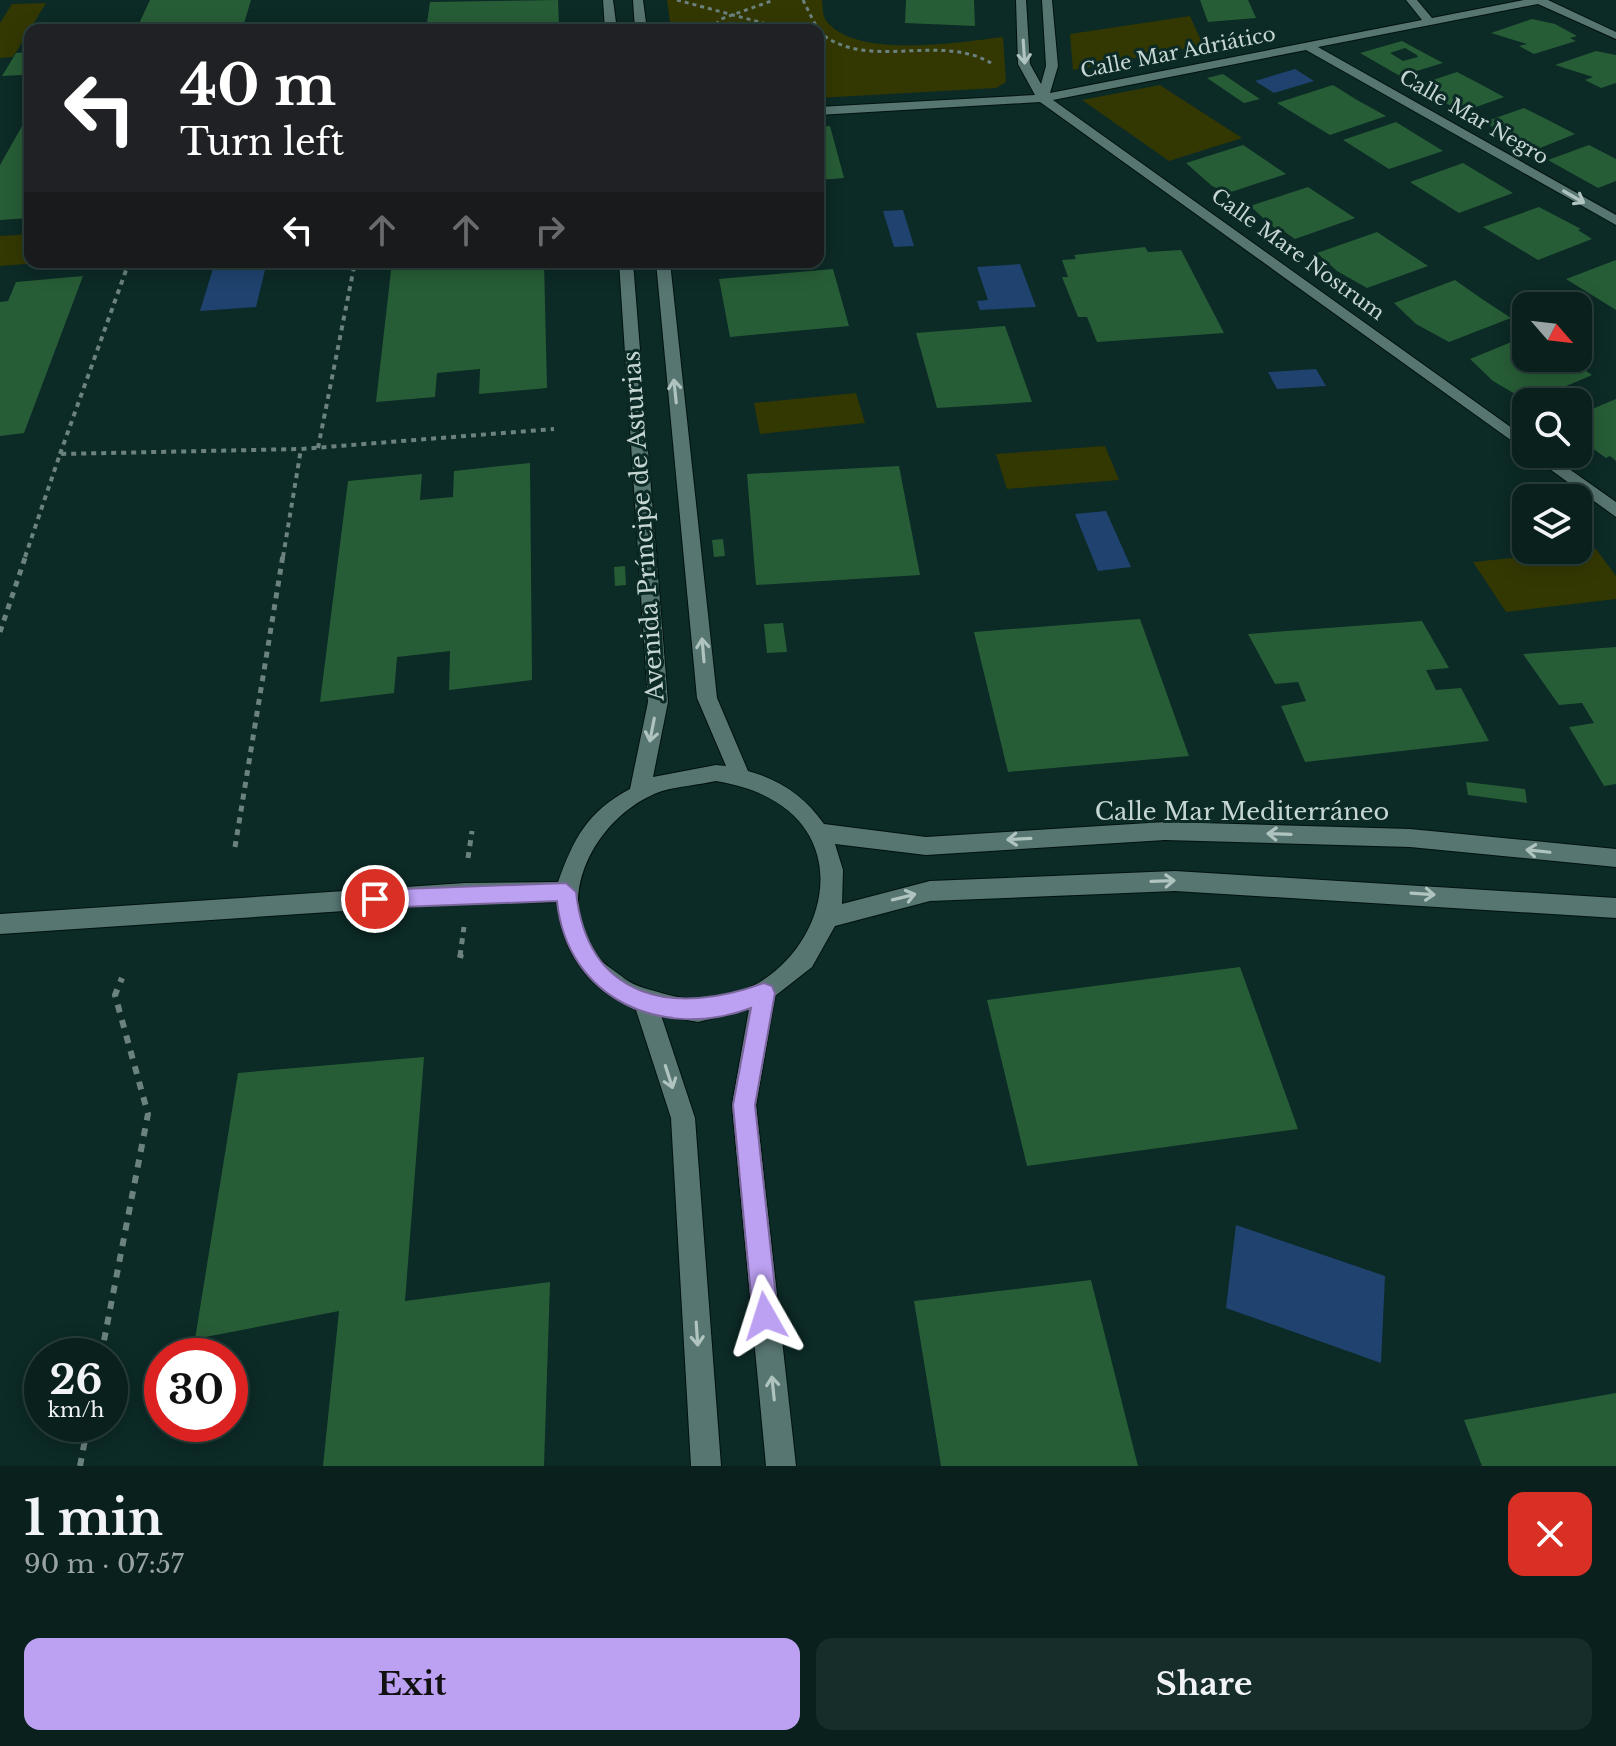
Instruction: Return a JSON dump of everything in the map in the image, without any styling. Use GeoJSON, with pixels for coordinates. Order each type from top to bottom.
{"type":"FeatureCollection","features":[{"type":"Feature","properties":{"kind":"street"},"geometry":{"type":"LineString","coordinates":[[608,0],[610,24]]}},
{"type":"Feature","properties":{"kind":"street"},"geometry":{"type":"LineString","coordinates":[[638,0],[640,24]]}},
{"type":"Feature","properties":{"kind":"street","name":"Calle Mare Nostrum"},"geometry":{"type":"LineString","coordinates":[[1021,0],[1024,64],[1043,98],[1512,436]]}},
{"type":"Feature","properties":{"kind":"street"},"geometry":{"type":"LineString","coordinates":[[1043,98],[1052,66],[1047,0]]}},
{"type":"Feature","properties":{"kind":"street"},"geometry":{"type":"LineString","coordinates":[[1411,0],[1431,24]]}},
{"type":"Feature","properties":{"kind":"street"},"geometry":{"type":"LineString","coordinates":[[1540,0],[1616,36]]}},
{"type":"Feature","properties":{"kind":"street","name":"Calle Mar Adriático"},"geometry":{"type":"LineString","coordinates":[[824,111],[1043,98],[1311,48],[1540,0]]}},
{"type":"Feature","properties":{"kind":"street","name":"Calle Mar Negro"},"geometry":{"type":"LineString","coordinates":[[1311,48],[1616,221]]}},
{"type":"Feature","properties":{"kind":"street","name":"Avenida Príncipe de Asturias"},"geometry":{"type":"LineString","coordinates":[[626,268],[658,702],[640,789]]}},
{"type":"Feature","properties":{"kind":"street","name":"Avenida Príncipe de Asturias"},"geometry":{"type":"LineString","coordinates":[[664,268],[707,698],[741,777]]}},
{"type":"Feature","properties":{"kind":"street"},"geometry":{"type":"LineString","coordinates":[[1556,468],[1616,511]]}},
{"type":"Feature","properties":{"kind":"street"},"geometry":{"type":"LineString","coordinates":[[690,774],[741,777],[772,788],[800,808],[820,833],[831,859],[834,887],[829,917],[816,946],[793,973],[764,993],[726,1007],[685,1011],[645,1003],[611,985],[585,958],[569,926],[566,892],[573,861],[589,832],[611,807],[640,789],[690,774]]}},
{"type":"Feature","properties":{"kind":"street","name":"Calle Mar Mediterráneo"},"geometry":{"type":"LineString","coordinates":[[820,833],[926,846],[1165,831],[1410,838],[1616,858]]}},
{"type":"Feature","properties":{"kind":"street"},"geometry":{"type":"LineString","coordinates":[[829,917],[930,891],[1175,881],[1616,908]]}},
{"type":"Feature","properties":{"kind":"street"},"geometry":{"type":"LineString","coordinates":[[0,924],[465,893],[566,892]]}},
{"type":"Feature","properties":{"kind":"street"},"geometry":{"type":"LineString","coordinates":[[764,993],[744,1105],[781,1466]]}},
{"type":"Feature","properties":{"kind":"street"},"geometry":{"type":"LineString","coordinates":[[645,1003],[683,1118],[706,1466]]}},
{"type":"Feature","properties":{"kind":"path"},"geometry":{"type":"LineString","coordinates":[[677,0],[765,24]]}},
{"type":"Feature","properties":{"kind":"path"},"geometry":{"type":"LineString","coordinates":[[713,24],[774,0]]}},
{"type":"Feature","properties":{"kind":"path"},"geometry":{"type":"LineString","coordinates":[[803,0],[815,24]]}},
{"type":"Feature","properties":{"kind":"path"},"geometry":{"type":"LineString","coordinates":[[824,35],[831,40]]}},
{"type":"Feature","properties":{"kind":"path"},"geometry":{"type":"LineString","coordinates":[[824,38],[865,51],[969,50],[989,60],[995,69]]}},
{"type":"Feature","properties":{"kind":"path"},"geometry":{"type":"LineString","coordinates":[[0,632],[127,268]]}},
{"type":"Feature","properties":{"kind":"path"},"geometry":{"type":"LineString","coordinates":[[318,448],[354,268]]}},
{"type":"Feature","properties":{"kind":"path"},"geometry":{"type":"LineString","coordinates":[[60,454],[302,449],[554,429]]}},
{"type":"Feature","properties":{"kind":"path"},"geometry":{"type":"LineString","coordinates":[[235,847],[302,449]]}},
{"type":"Feature","properties":{"kind":"path"},"geometry":{"type":"LineString","coordinates":[[467,868],[472,831]]}},
{"type":"Feature","properties":{"kind":"path"},"geometry":{"type":"LineString","coordinates":[[460,958],[465,918]]}},
{"type":"Feature","properties":{"kind":"path"},"geometry":{"type":"LineString","coordinates":[[104,1338],[148,1114],[115,995],[122,978]]}},
{"type":"Feature","properties":{"kind":"path"},"geometry":{"type":"LineString","coordinates":[[80,1466],[85,1442]]}},
{"type":"Feature","properties":{"kind":"green space"},"geometry":{"type":"Polygon","coordinates":[[[667,0],[822,0],[828,23],[843,34],[863,41],[912,45],[1003,37],[1006,82],[996,88],[824,98],[824,24],[670,24],[667,0]]]}},
{"type":"Feature","properties":{"kind":"green space"},"geometry":{"type":"Polygon","coordinates":[[[46,3],[33,24],[24,24],[24,39],[13,57],[0,58],[0,23],[12,4],[46,3]]]}},
{"type":"Feature","properties":{"kind":"green space"},"geometry":{"type":"Polygon","coordinates":[[[1190,16],[1203,45],[1073,70],[1070,34],[1190,16]]]}},
{"type":"Feature","properties":{"kind":"green space"},"geometry":{"type":"Polygon","coordinates":[[[1160,85],[1242,138],[1169,161],[1082,100],[1160,85]]]}},
{"type":"Feature","properties":{"kind":"green space"},"geometry":{"type":"Polygon","coordinates":[[[24,234],[24,264],[0,266],[0,236],[24,234]]]}},
{"type":"Feature","properties":{"kind":"green space"},"geometry":{"type":"Polygon","coordinates":[[[856,393],[865,423],[760,434],[754,403],[856,393]]]}},
{"type":"Feature","properties":{"kind":"green space"},"geometry":{"type":"Polygon","coordinates":[[[1105,446],[1119,480],[1007,489],[996,454],[1105,446]]]}},
{"type":"Feature","properties":{"kind":"green space"},"geometry":{"type":"Polygon","coordinates":[[[1592,549],[1596,549],[1616,576],[1616,599],[1506,612],[1473,562],[1512,558],[1512,564],[1592,564],[1592,549]]]}},
{"type":"Feature","properties":{"kind":"water"},"geometry":{"type":"Polygon","coordinates":[[[1295,69],[1314,81],[1274,93],[1255,81],[1295,69]]]}},
{"type":"Feature","properties":{"kind":"water"},"geometry":{"type":"Polygon","coordinates":[[[903,210],[914,246],[894,247],[883,211],[903,210]]]}},
{"type":"Feature","properties":{"kind":"water"},"geometry":{"type":"Polygon","coordinates":[[[1020,264],[1036,307],[980,310],[977,301],[988,300],[977,267],[1020,264]]]}},
{"type":"Feature","properties":{"kind":"water"},"geometry":{"type":"Polygon","coordinates":[[[213,268],[266,268],[256,307],[200,311],[213,268]]]}},
{"type":"Feature","properties":{"kind":"water"},"geometry":{"type":"Polygon","coordinates":[[[1316,369],[1326,386],[1277,389],[1268,372],[1316,369]]]}},
{"type":"Feature","properties":{"kind":"water"},"geometry":{"type":"Polygon","coordinates":[[[1106,511],[1131,567],[1098,571],[1075,514],[1106,511]]]}},
{"type":"Feature","properties":{"kind":"water"},"geometry":{"type":"Polygon","coordinates":[[[1236,1225],[1385,1276],[1381,1363],[1226,1308],[1236,1225]]]}},
{"type":"Feature","properties":{"kind":"building"},"geometry":{"type":"Polygon","coordinates":[[[150,0],[251,0],[244,24],[139,24],[150,0]]]}},
{"type":"Feature","properties":{"kind":"building"},"geometry":{"type":"Polygon","coordinates":[[[558,0],[559,24],[427,24],[430,2],[558,0]]]}},
{"type":"Feature","properties":{"kind":"building"},"geometry":{"type":"Polygon","coordinates":[[[906,0],[974,0],[975,26],[905,23],[906,0]]]}},
{"type":"Feature","properties":{"kind":"building"},"geometry":{"type":"Polygon","coordinates":[[[1200,0],[1248,0],[1256,18],[1208,22],[1200,0]]]}},
{"type":"Feature","properties":{"kind":"building"},"geometry":{"type":"Polygon","coordinates":[[[1532,19],[1555,24],[1577,36],[1570,38],[1576,41],[1534,54],[1519,46],[1527,44],[1491,33],[1532,19]]]}},
{"type":"Feature","properties":{"kind":"building"},"geometry":{"type":"Polygon","coordinates":[[[1402,41],[1443,63],[1400,76],[1360,53],[1402,41]],[[1405,48],[1390,53],[1403,61],[1417,55],[1405,48]]]}},
{"type":"Feature","properties":{"kind":"building"},"geometry":{"type":"Polygon","coordinates":[[[1596,51],[1616,55],[1616,83],[1601,88],[1585,80],[1593,77],[1555,65],[1596,51]]]}},
{"type":"Feature","properties":{"kind":"building"},"geometry":{"type":"Polygon","coordinates":[[[24,52],[22,75],[2,76],[16,53],[24,52]]]}},
{"type":"Feature","properties":{"kind":"building"},"geometry":{"type":"Polygon","coordinates":[[[1457,72],[1504,97],[1462,112],[1415,86],[1457,72]]]}},
{"type":"Feature","properties":{"kind":"building"},"geometry":{"type":"Polygon","coordinates":[[[1223,74],[1260,99],[1244,103],[1207,78],[1223,74]]]}},
{"type":"Feature","properties":{"kind":"building"},"geometry":{"type":"Polygon","coordinates":[[[1333,85],[1386,116],[1330,135],[1277,103],[1333,85]]]}},
{"type":"Feature","properties":{"kind":"building"},"geometry":{"type":"Polygon","coordinates":[[[1524,108],[1575,134],[1535,150],[1484,122],[1524,108]]]}},
{"type":"Feature","properties":{"kind":"building"},"geometry":{"type":"Polygon","coordinates":[[[1396,122],[1443,151],[1389,169],[1343,140],[1396,122]]]}},
{"type":"Feature","properties":{"kind":"building"},"geometry":{"type":"Polygon","coordinates":[[[24,123],[24,218],[0,220],[0,165],[24,123]]]}},
{"type":"Feature","properties":{"kind":"building"},"geometry":{"type":"Polygon","coordinates":[[[824,126],[830,126],[844,178],[824,180],[824,126]]]}},
{"type":"Feature","properties":{"kind":"building"},"geometry":{"type":"Polygon","coordinates":[[[1243,145],[1286,174],[1228,193],[1212,186],[1186,163],[1243,145]]]}},
{"type":"Feature","properties":{"kind":"building"},"geometry":{"type":"Polygon","coordinates":[[[1589,145],[1616,159],[1616,181],[1598,188],[1548,160],[1589,145]]]}},
{"type":"Feature","properties":{"kind":"building"},"geometry":{"type":"Polygon","coordinates":[[[1463,163],[1513,193],[1459,213],[1410,182],[1463,163]]]}},
{"type":"Feature","properties":{"kind":"building"},"geometry":{"type":"Polygon","coordinates":[[[1308,187],[1355,218],[1295,239],[1282,230],[1278,231],[1250,206],[1308,187]]]}},
{"type":"Feature","properties":{"kind":"building"},"geometry":{"type":"Polygon","coordinates":[[[1539,207],[1581,229],[1578,230],[1592,239],[1538,260],[1483,227],[1539,207]]]}},
{"type":"Feature","properties":{"kind":"building"},"geometry":{"type":"Polygon","coordinates":[[[1377,232],[1428,266],[1367,288],[1337,271],[1317,253],[1377,232]]]}},
{"type":"Feature","properties":{"kind":"building"},"geometry":{"type":"Polygon","coordinates":[[[1145,247],[1148,252],[1181,250],[1224,333],[1097,342],[1087,317],[1078,317],[1062,277],[1068,277],[1062,260],[1076,259],[1074,255],[1145,247]]]}},
{"type":"Feature","properties":{"kind":"building"},"geometry":{"type":"Polygon","coordinates":[[[1616,260],[1616,310],[1592,295],[1592,292],[1566,279],[1616,260]]]}},
{"type":"Feature","properties":{"kind":"building"},"geometry":{"type":"Polygon","coordinates":[[[391,268],[544,268],[547,388],[479,394],[480,369],[437,373],[435,397],[376,402],[391,268]]]}},
{"type":"Feature","properties":{"kind":"building"},"geometry":{"type":"Polygon","coordinates":[[[833,269],[849,326],[730,337],[719,279],[833,269]]]}},
{"type":"Feature","properties":{"kind":"building"},"geometry":{"type":"Polygon","coordinates":[[[83,276],[24,433],[0,436],[0,302],[8,301],[16,282],[83,276]]]}},
{"type":"Feature","properties":{"kind":"building"},"geometry":{"type":"Polygon","coordinates":[[[1455,280],[1511,318],[1449,342],[1416,324],[1394,303],[1455,280]]]}},
{"type":"Feature","properties":{"kind":"building"},"geometry":{"type":"Polygon","coordinates":[[[1005,326],[1032,402],[937,408],[916,333],[1005,326]]]}},
{"type":"Feature","properties":{"kind":"building"},"geometry":{"type":"Polygon","coordinates":[[[1512,342],[1512,372],[1588,372],[1592,375],[1562,388],[1512,388],[1512,392],[1493,381],[1470,359],[1512,342]]]}},
{"type":"Feature","properties":{"kind":"building"},"geometry":{"type":"Polygon","coordinates":[[[1616,399],[1616,461],[1592,448],[1592,409],[1616,399]]]}},
{"type":"Feature","properties":{"kind":"building"},"geometry":{"type":"Polygon","coordinates":[[[530,463],[532,680],[449,690],[450,651],[397,657],[394,693],[320,702],[348,481],[422,474],[420,500],[453,497],[454,471],[530,463]]]}},
{"type":"Feature","properties":{"kind":"building"},"geometry":{"type":"Polygon","coordinates":[[[899,466],[920,575],[756,585],[747,474],[899,466]]]}},
{"type":"Feature","properties":{"kind":"building"},"geometry":{"type":"Polygon","coordinates":[[[723,539],[725,556],[714,557],[712,540],[723,539]]]}},
{"type":"Feature","properties":{"kind":"building"},"geometry":{"type":"Polygon","coordinates":[[[625,566],[626,585],[615,586],[614,567],[625,566]]]}},
{"type":"Feature","properties":{"kind":"building"},"geometry":{"type":"Polygon","coordinates":[[[1140,619],[1189,756],[1008,772],[974,632],[1140,619]]]}},
{"type":"Feature","properties":{"kind":"building"},"geometry":{"type":"Polygon","coordinates":[[[1422,621],[1449,668],[1426,670],[1436,690],[1461,688],[1489,741],[1305,762],[1281,706],[1306,701],[1298,682],[1275,684],[1248,634],[1422,621]]]}},
{"type":"Feature","properties":{"kind":"building"},"geometry":{"type":"Polygon","coordinates":[[[783,623],[787,652],[767,653],[764,624],[783,623]]]}},
{"type":"Feature","properties":{"kind":"building"},"geometry":{"type":"Polygon","coordinates":[[[1616,647],[1616,784],[1604,786],[1569,727],[1594,723],[1582,703],[1559,705],[1523,654],[1616,647]]]}},
{"type":"Feature","properties":{"kind":"building"},"geometry":{"type":"Polygon","coordinates":[[[1466,782],[1525,789],[1527,803],[1468,795],[1466,782]]]}},
{"type":"Feature","properties":{"kind":"building"},"geometry":{"type":"Polygon","coordinates":[[[1240,967],[1298,1129],[1027,1166],[987,1000],[1240,967]]]}},
{"type":"Feature","properties":{"kind":"building"},"geometry":{"type":"Polygon","coordinates":[[[424,1057],[405,1301],[550,1282],[544,1466],[323,1466],[339,1311],[195,1338],[238,1073],[424,1057]]]}},
{"type":"Feature","properties":{"kind":"building"},"geometry":{"type":"Polygon","coordinates":[[[1091,1280],[1138,1466],[941,1466],[914,1301],[1091,1280]]]}},
{"type":"Feature","properties":{"kind":"building"},"geometry":{"type":"Polygon","coordinates":[[[1616,1393],[1616,1466],[1482,1466],[1464,1420],[1616,1393]]]}},
{"type":"Feature","properties":{"kind":"route"},"geometry":{"type":"LineString","coordinates":[[375,899],[465,893],[566,892],[569,926],[585,958],[611,985],[645,1003],[685,1011],[726,1007],[764,993],[744,1105],[765,1316]]}}]}
